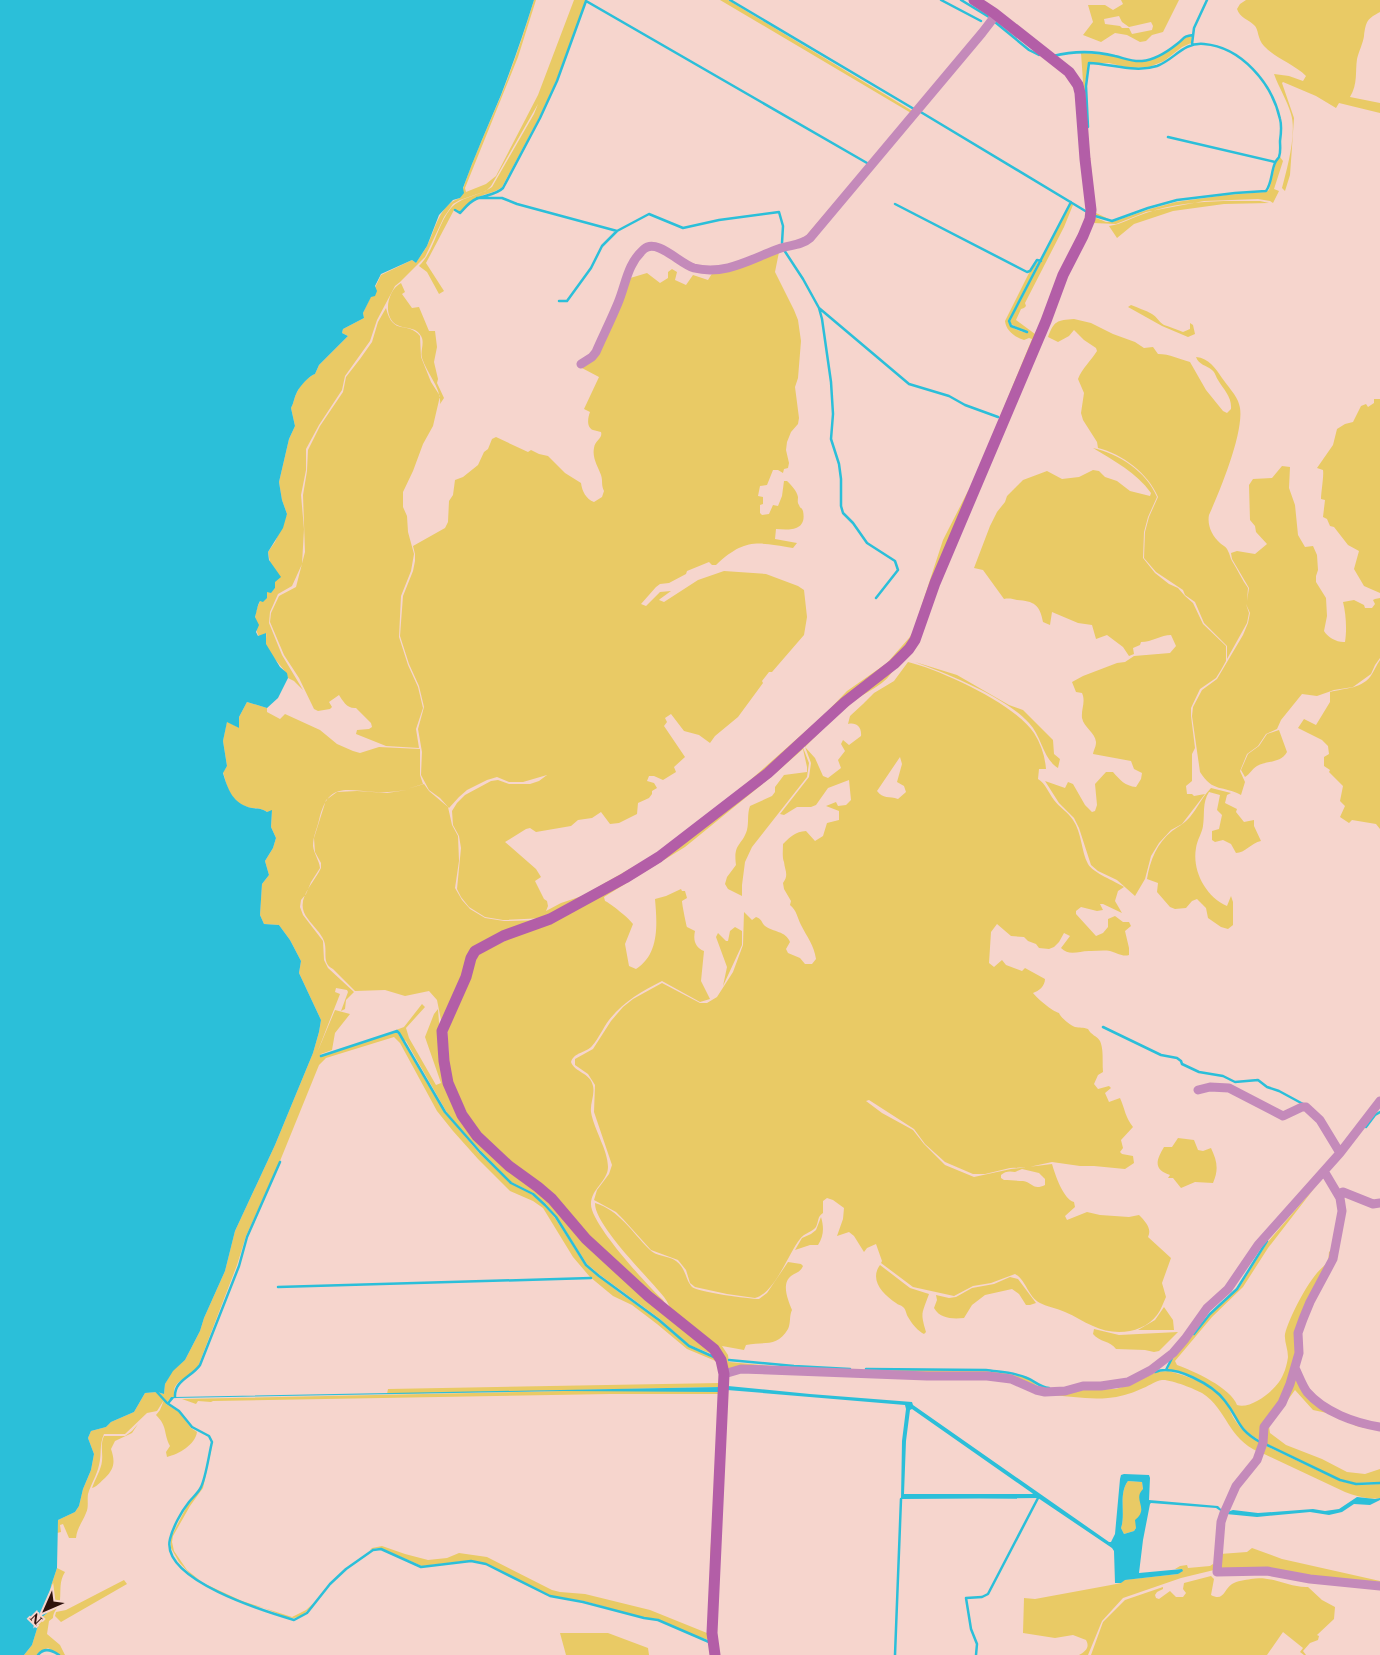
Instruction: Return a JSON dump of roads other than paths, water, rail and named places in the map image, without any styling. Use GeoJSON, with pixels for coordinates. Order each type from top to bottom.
{"type":"FeatureCollection","features":[{"type":"Feature","properties":{"kind":"street"},"geometry":{"type":"LineString","coordinates":[[715,1655],[712,1634],[724,1374],[721,1360],[714,1349],[648,1296],[586,1239],[552,1198],[509,1166],[477,1136],[462,1115],[448,1083],[442,1031],[464,982],[471,958],[476,951],[503,936],[550,919],[626,878],[659,857],[768,773],[845,702],[894,664],[909,649],[914,640],[935,583],[1046,322],[1064,275],[1084,236],[1091,210],[1085,159],[1082,102],[1078,85],[1069,72],[994,13],[974,0]]}},
{"type":"Feature","properties":{"kind":"street"},"geometry":{"type":"LineString","coordinates":[[581,364],[596,352],[620,299],[631,264],[649,246],[658,247],[690,267],[712,270],[737,266],[810,238],[982,33],[992,20],[994,13]]}},
{"type":"Feature","properties":{"kind":"street"},"geometry":{"type":"LineString","coordinates":[[1198,1090],[1219,1086],[1229,1088],[1283,1116],[1306,1107],[1320,1120],[1340,1153]]}},
{"type":"Feature","properties":{"kind":"street"},"geometry":{"type":"LineString","coordinates":[[724,1374],[741,1368],[917,1376],[987,1376],[1011,1379],[1045,1392],[1128,1382],[1151,1370],[1173,1353],[1207,1308],[1228,1290],[1258,1245],[1340,1153],[1380,1101]]}},
{"type":"Feature","properties":{"kind":"street"},"geometry":{"type":"LineString","coordinates":[[1324,1171],[1340,1198],[1342,1211],[1333,1259],[1310,1302],[1298,1333],[1299,1353],[1282,1403],[1264,1427],[1263,1443],[1257,1460],[1236,1486],[1224,1513],[1221,1522],[1217,1572],[1267,1571],[1310,1579],[1380,1586]]}},
{"type":"Feature","properties":{"kind":"street"},"geometry":{"type":"LineString","coordinates":[[1338,1194],[1343,1192],[1373,1204],[1380,1203]]}},
{"type":"Feature","properties":{"kind":"street"},"geometry":{"type":"LineString","coordinates":[[1295,1368],[1306,1391],[1322,1406],[1364,1424],[1380,1427]]}},
{"type":"Feature","properties":{"kind":"water"},"geometry":{"type":"Polygon","coordinates":[[[0,0],[534,0],[505,83],[463,188],[464,193],[460,198],[453,200],[439,215],[427,246],[416,263],[412,260],[381,274],[375,286],[377,291],[375,296],[371,297],[363,313],[364,318],[343,329],[342,333],[348,336],[319,365],[315,374],[300,387],[291,408],[295,426],[289,439],[279,482],[287,514],[283,528],[268,552],[269,560],[281,577],[275,582],[275,588],[271,593],[267,592],[267,598],[263,602],[260,601],[255,617],[259,625],[256,632],[258,636],[266,633],[266,644],[280,667],[287,673],[288,678],[278,698],[267,708],[247,702],[239,717],[239,728],[227,722],[223,741],[227,766],[223,773],[229,790],[236,800],[252,808],[267,812],[272,810],[271,827],[276,838],[273,848],[265,861],[269,875],[262,884],[260,915],[264,924],[279,925],[290,940],[301,961],[299,973],[321,1020],[319,1032],[313,1053],[275,1145],[235,1231],[225,1271],[200,1331],[185,1360],[173,1371],[165,1384],[164,1394],[157,1392],[145,1393],[134,1412],[111,1422],[106,1427],[91,1431],[88,1438],[94,1454],[91,1470],[83,1489],[79,1506],[75,1512],[58,1520],[57,1568],[51,1586],[47,1613],[40,1619],[32,1645],[24,1655],[0,1655],[0,0]]]}},
{"type":"Feature","properties":{"kind":"water"},"geometry":{"type":"Polygon","coordinates":[[[728,1386],[912,1402],[913,1405],[1109,1542],[1111,1542],[1115,1534],[1120,1479],[1121,1475],[1124,1474],[1149,1475],[1149,1500],[1218,1506],[1223,1511],[1216,1508],[1151,1503],[1143,1540],[1139,1573],[1182,1569],[1183,1571],[1178,1574],[1125,1580],[1121,1583],[1115,1583],[1114,1551],[1112,1548],[1038,1498],[901,1499],[905,1405],[727,1390],[728,1386]],[[912,1409],[910,1410],[906,1441],[904,1494],[1033,1494],[1032,1493],[912,1409]],[[1128,1481],[1123,1492],[1121,1528],[1124,1534],[1134,1531],[1136,1528],[1135,1520],[1141,1512],[1139,1497],[1143,1489],[1142,1482],[1128,1481]]]}},
{"type":"Feature","properties":{"kind":"water"},"geometry":{"type":"Polygon","coordinates":[[[720,1387],[719,1392],[564,1391],[174,1398],[169,1404],[167,1403],[171,1397],[720,1387]]]}},
{"type":"Feature","properties":{"kind":"water"},"geometry":{"type":"Polygon","coordinates":[[[1357,1497],[1380,1498],[1380,1500],[1370,1505],[1354,1504],[1342,1512],[1329,1515],[1310,1512],[1257,1517],[1226,1514],[1233,1510],[1258,1513],[1313,1509],[1325,1511],[1339,1509],[1357,1497]]]}},
{"type":"Feature","properties":{"kind":"waterway"},"geometry":{"type":"LineString","coordinates":[[730,0],[914,109]]}},
{"type":"Feature","properties":{"kind":"waterway"},"geometry":{"type":"LineString","coordinates":[[941,0],[981,21]]}},
{"type":"Feature","properties":{"kind":"waterway"},"geometry":{"type":"LineString","coordinates":[[961,0],[989,17]]}},
{"type":"Feature","properties":{"kind":"waterway"},"geometry":{"type":"LineString","coordinates":[[1192,44],[1194,28],[1207,0]]}},
{"type":"Feature","properties":{"kind":"waterway"},"geometry":{"type":"LineString","coordinates":[[586,1],[867,163]]}},
{"type":"Feature","properties":{"kind":"waterway"},"geometry":{"type":"LineString","coordinates":[[455,210],[460,213],[474,200],[494,194],[503,188],[557,81],[586,1]]}},
{"type":"Feature","properties":{"kind":"waterway"},"geometry":{"type":"LineString","coordinates":[[995,22],[1029,50],[1039,55]]}},
{"type":"Feature","properties":{"kind":"waterway"},"geometry":{"type":"LineString","coordinates":[[1053,56],[1076,52],[1092,52],[1142,61],[1160,55],[1185,37],[1193,35]]}},
{"type":"Feature","properties":{"kind":"waterway"},"geometry":{"type":"LineString","coordinates":[[1088,127],[1086,86],[1089,63],[1140,69],[1149,68],[1163,63],[1184,48],[1197,44],[1218,47],[1230,52],[1253,69],[1270,93],[1281,124],[1280,155],[1275,163],[1266,191],[1177,200],[1112,221],[1095,216]]}},
{"type":"Feature","properties":{"kind":"waterway"},"geometry":{"type":"LineString","coordinates":[[919,111],[1087,212]]}},
{"type":"Feature","properties":{"kind":"waterway"},"geometry":{"type":"LineString","coordinates":[[1168,137],[1275,162]]}},
{"type":"Feature","properties":{"kind":"waterway"},"geometry":{"type":"LineString","coordinates":[[477,198],[502,198],[517,204],[617,231],[649,214],[683,228],[719,220],[779,212],[783,226],[782,243]]}},
{"type":"Feature","properties":{"kind":"waterway"},"geometry":{"type":"LineString","coordinates":[[1027,332],[1011,326],[1009,321],[1071,202]]}},
{"type":"Feature","properties":{"kind":"waterway"},"geometry":{"type":"LineString","coordinates":[[895,204],[1027,272],[1030,271],[1037,260],[1041,261]]}},
{"type":"Feature","properties":{"kind":"waterway"},"geometry":{"type":"LineString","coordinates":[[559,301],[567,301],[591,268],[602,246],[617,231]]}},
{"type":"Feature","properties":{"kind":"waterway"},"geometry":{"type":"LineString","coordinates":[[784,250],[819,308],[822,319],[831,382],[833,414],[831,439],[839,464],[843,513],[853,523],[867,543],[895,561],[898,570],[876,598]]}},
{"type":"Feature","properties":{"kind":"waterway"},"geometry":{"type":"LineString","coordinates":[[819,308],[909,384],[949,396],[965,405],[998,417]]}},
{"type":"Feature","properties":{"kind":"waterway"},"geometry":{"type":"LineString","coordinates":[[1103,1027],[1161,1055],[1177,1058],[1182,1064],[1199,1072],[1223,1076],[1235,1082],[1258,1080],[1267,1087],[1279,1091],[1303,1104]]}},
{"type":"Feature","properties":{"kind":"waterway"},"geometry":{"type":"LineString","coordinates":[[321,1056],[397,1031],[445,1112],[480,1152],[511,1183],[533,1194],[545,1205],[556,1217],[586,1265],[659,1320],[689,1346],[714,1357]]}},
{"type":"Feature","properties":{"kind":"waterway"},"geometry":{"type":"LineString","coordinates":[[1366,1127],[1375,1115],[1380,1112]]}},
{"type":"Feature","properties":{"kind":"waterway"},"geometry":{"type":"LineString","coordinates":[[175,1397],[175,1391],[180,1383],[200,1365],[239,1266],[247,1237],[280,1162]]}},
{"type":"Feature","properties":{"kind":"waterway"},"geometry":{"type":"LineString","coordinates":[[1194,1334],[1210,1314],[1237,1289],[1267,1241]]}},
{"type":"Feature","properties":{"kind":"waterway"},"geometry":{"type":"LineString","coordinates":[[278,1287],[591,1278]]}},
{"type":"Feature","properties":{"kind":"waterway"},"geometry":{"type":"LineString","coordinates":[[1166,1370],[1172,1358]]}},
{"type":"Feature","properties":{"kind":"waterway"},"geometry":{"type":"LineString","coordinates":[[729,1360],[850,1369]]}},
{"type":"Feature","properties":{"kind":"waterway"},"geometry":{"type":"LineString","coordinates":[[866,1369],[986,1370],[1007,1372],[1017,1374],[1049,1388]]}},
{"type":"Feature","properties":{"kind":"waterway"},"geometry":{"type":"LineString","coordinates":[[1155,1372],[1163,1370],[1183,1373],[1203,1383],[1225,1401],[1242,1428],[1260,1442]]}},
{"type":"Feature","properties":{"kind":"waterway"},"geometry":{"type":"LineString","coordinates":[[157,1392],[167,1403],[179,1411],[192,1427],[209,1436],[212,1442],[203,1483],[180,1515],[173,1530],[170,1539],[171,1554],[181,1568],[198,1581],[240,1602],[294,1620],[307,1613],[330,1584],[346,1569],[373,1550],[381,1549],[421,1567],[471,1561],[486,1564],[550,1596],[658,1620],[709,1642]]}},
{"type":"Feature","properties":{"kind":"waterway"},"geometry":{"type":"LineString","coordinates":[[1265,1444],[1340,1480],[1356,1484],[1380,1483]]}},
{"type":"Feature","properties":{"kind":"waterway"},"geometry":{"type":"LineString","coordinates":[[976,1655],[977,1644],[971,1629],[966,1598],[982,1597],[988,1594],[1038,1498]]}},
{"type":"Feature","properties":{"kind":"waterway"},"geometry":{"type":"LineString","coordinates":[[895,1655],[901,1499]]}},
{"type":"Feature","properties":{"kind":"waterway"},"geometry":{"type":"LineString","coordinates":[[38,1655],[40,1652],[48,1650],[59,1655]]}}]}
